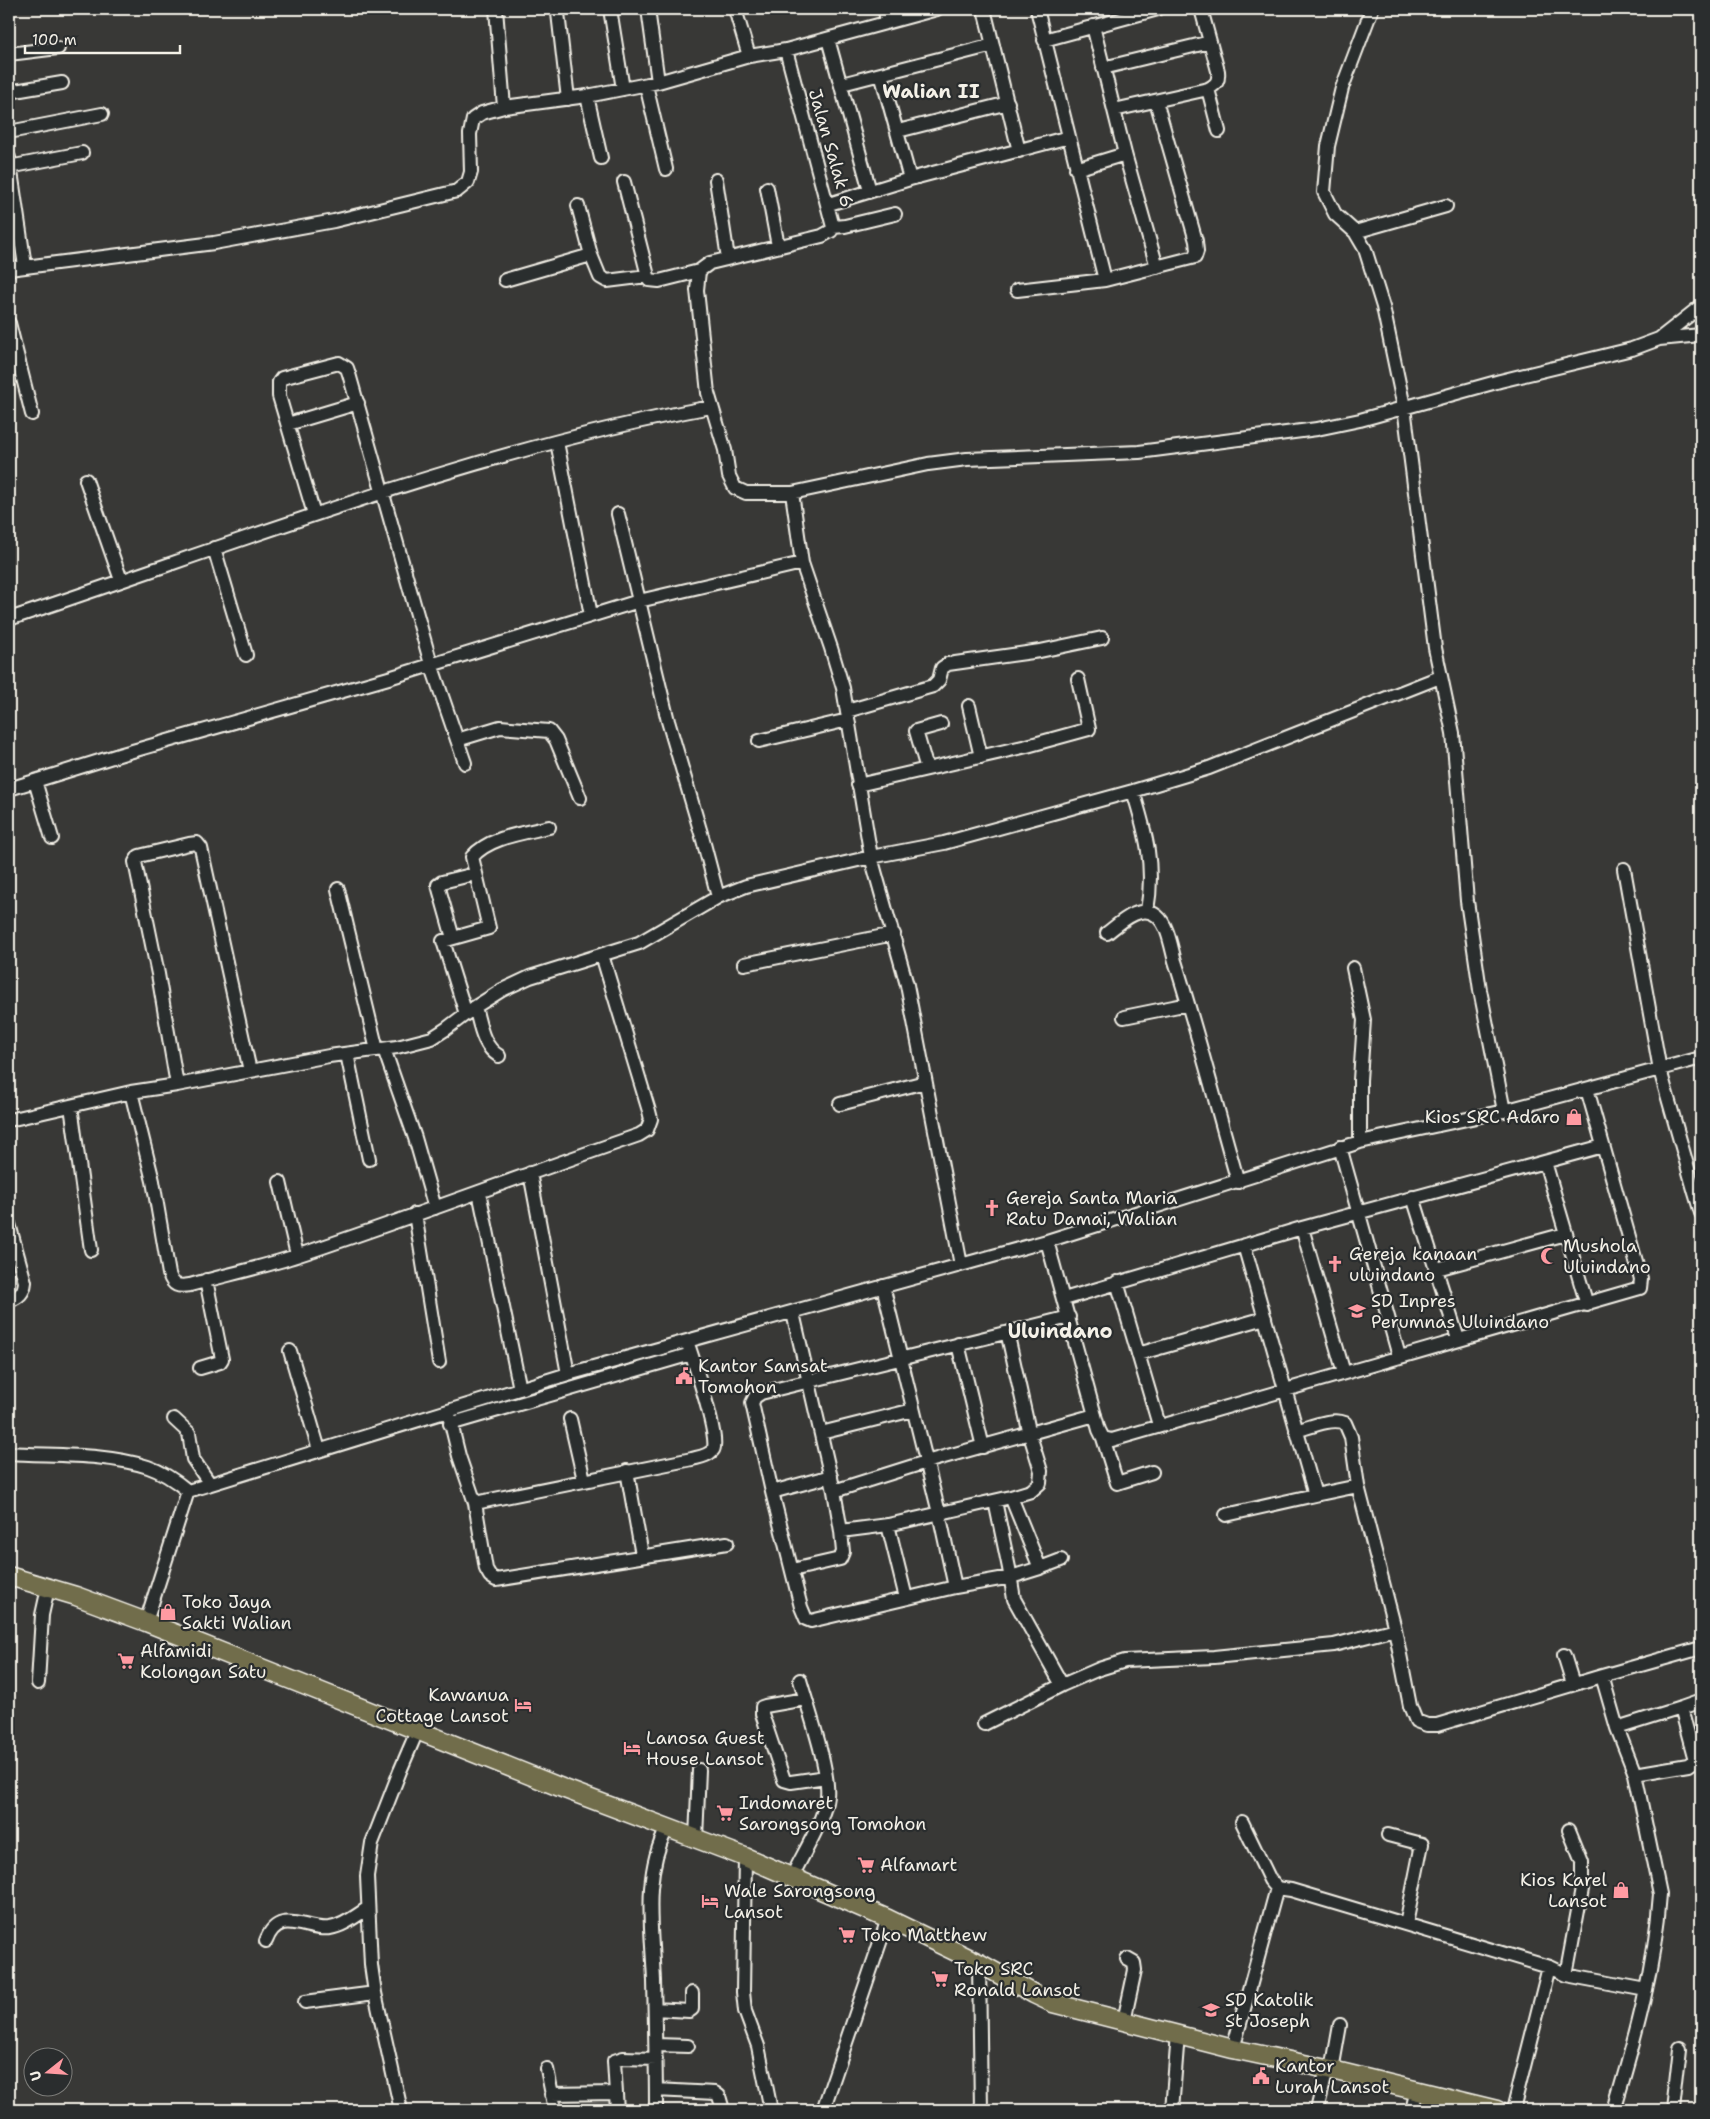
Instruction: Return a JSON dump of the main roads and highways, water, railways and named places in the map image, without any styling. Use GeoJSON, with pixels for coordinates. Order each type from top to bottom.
{"type":"FeatureCollection","features":[{"type":"Feature","properties":{"kind":"highway"},"geometry":{"type":"LineString","coordinates":[[9,1576],[146,1622],[667,1828],[746,1856],[980,1962],[1053,2003],[1233,2049],[1497,2110]]}},
{"type":"Feature","properties":{"kind":"place","name":"Kios SRC Adaro"},"geometry":{"type":"Point","coordinates":[1574,1117]}},
{"type":"Feature","properties":{"kind":"place","name":"Gereja Santa Maria Ratu Damai, Walian"},"geometry":{"type":"Point","coordinates":[992,1208]}},
{"type":"Feature","properties":{"kind":"place","name":"Mushola Uluindano"},"geometry":{"type":"Point","coordinates":[1549,1256]}},
{"type":"Feature","properties":{"kind":"place","name":"Gereja kanaan uluindano"},"geometry":{"type":"Point","coordinates":[1335,1264]}},
{"type":"Feature","properties":{"kind":"place","name":"SD Inpres Perumnas Uluindano"},"geometry":{"type":"Point","coordinates":[1357,1311]}},
{"type":"Feature","properties":{"kind":"place","name":"Kantor Samsat Tomohon"},"geometry":{"type":"Point","coordinates":[684,1376]}},
{"type":"Feature","properties":{"kind":"place","name":"Toko Jaya Sakti Walian"},"geometry":{"type":"Point","coordinates":[168,1612]}},
{"type":"Feature","properties":{"kind":"place","name":"Alfamidi Kolongan Satu"},"geometry":{"type":"Point","coordinates":[126,1661]}},
{"type":"Feature","properties":{"kind":"place","name":"Kawanua Cottage Lansot"},"geometry":{"type":"Point","coordinates":[523,1705]}},
{"type":"Feature","properties":{"kind":"place","name":"Lanosa Guest House Lansot"},"geometry":{"type":"Point","coordinates":[632,1748]}},
{"type":"Feature","properties":{"kind":"place","name":"Indomaret Sarongsong Tomohon"},"geometry":{"type":"Point","coordinates":[725,1813]}},
{"type":"Feature","properties":{"kind":"place","name":"Alfamart"},"geometry":{"type":"Point","coordinates":[866,1865]}},
{"type":"Feature","properties":{"kind":"place","name":"Kios Karel Lansot"},"geometry":{"type":"Point","coordinates":[1621,1890]}},
{"type":"Feature","properties":{"kind":"place","name":"Wale Sarongsong Lansot"},"geometry":{"type":"Point","coordinates":[710,1901]}},
{"type":"Feature","properties":{"kind":"place","name":"Toko Matthew"},"geometry":{"type":"Point","coordinates":[847,1935]}},
{"type":"Feature","properties":{"kind":"place","name":"Toko SRC Ronald Lansot"},"geometry":{"type":"Point","coordinates":[940,1979]}},
{"type":"Feature","properties":{"kind":"place","name":"SD Katolik St Joseph"},"geometry":{"type":"Point","coordinates":[1211,2010]}},
{"type":"Feature","properties":{"kind":"place","name":"Kantor Lurah Lansot"},"geometry":{"type":"Point","coordinates":[1261,2076]}},
{"type":"Feature","properties":{"kind":"district","name":"Walian II"},"geometry":{"type":"Point","coordinates":[931,91]}},
{"type":"Feature","properties":{"kind":"district","name":"Uluindano"},"geometry":{"type":"Point","coordinates":[1060,1331]}}]}
